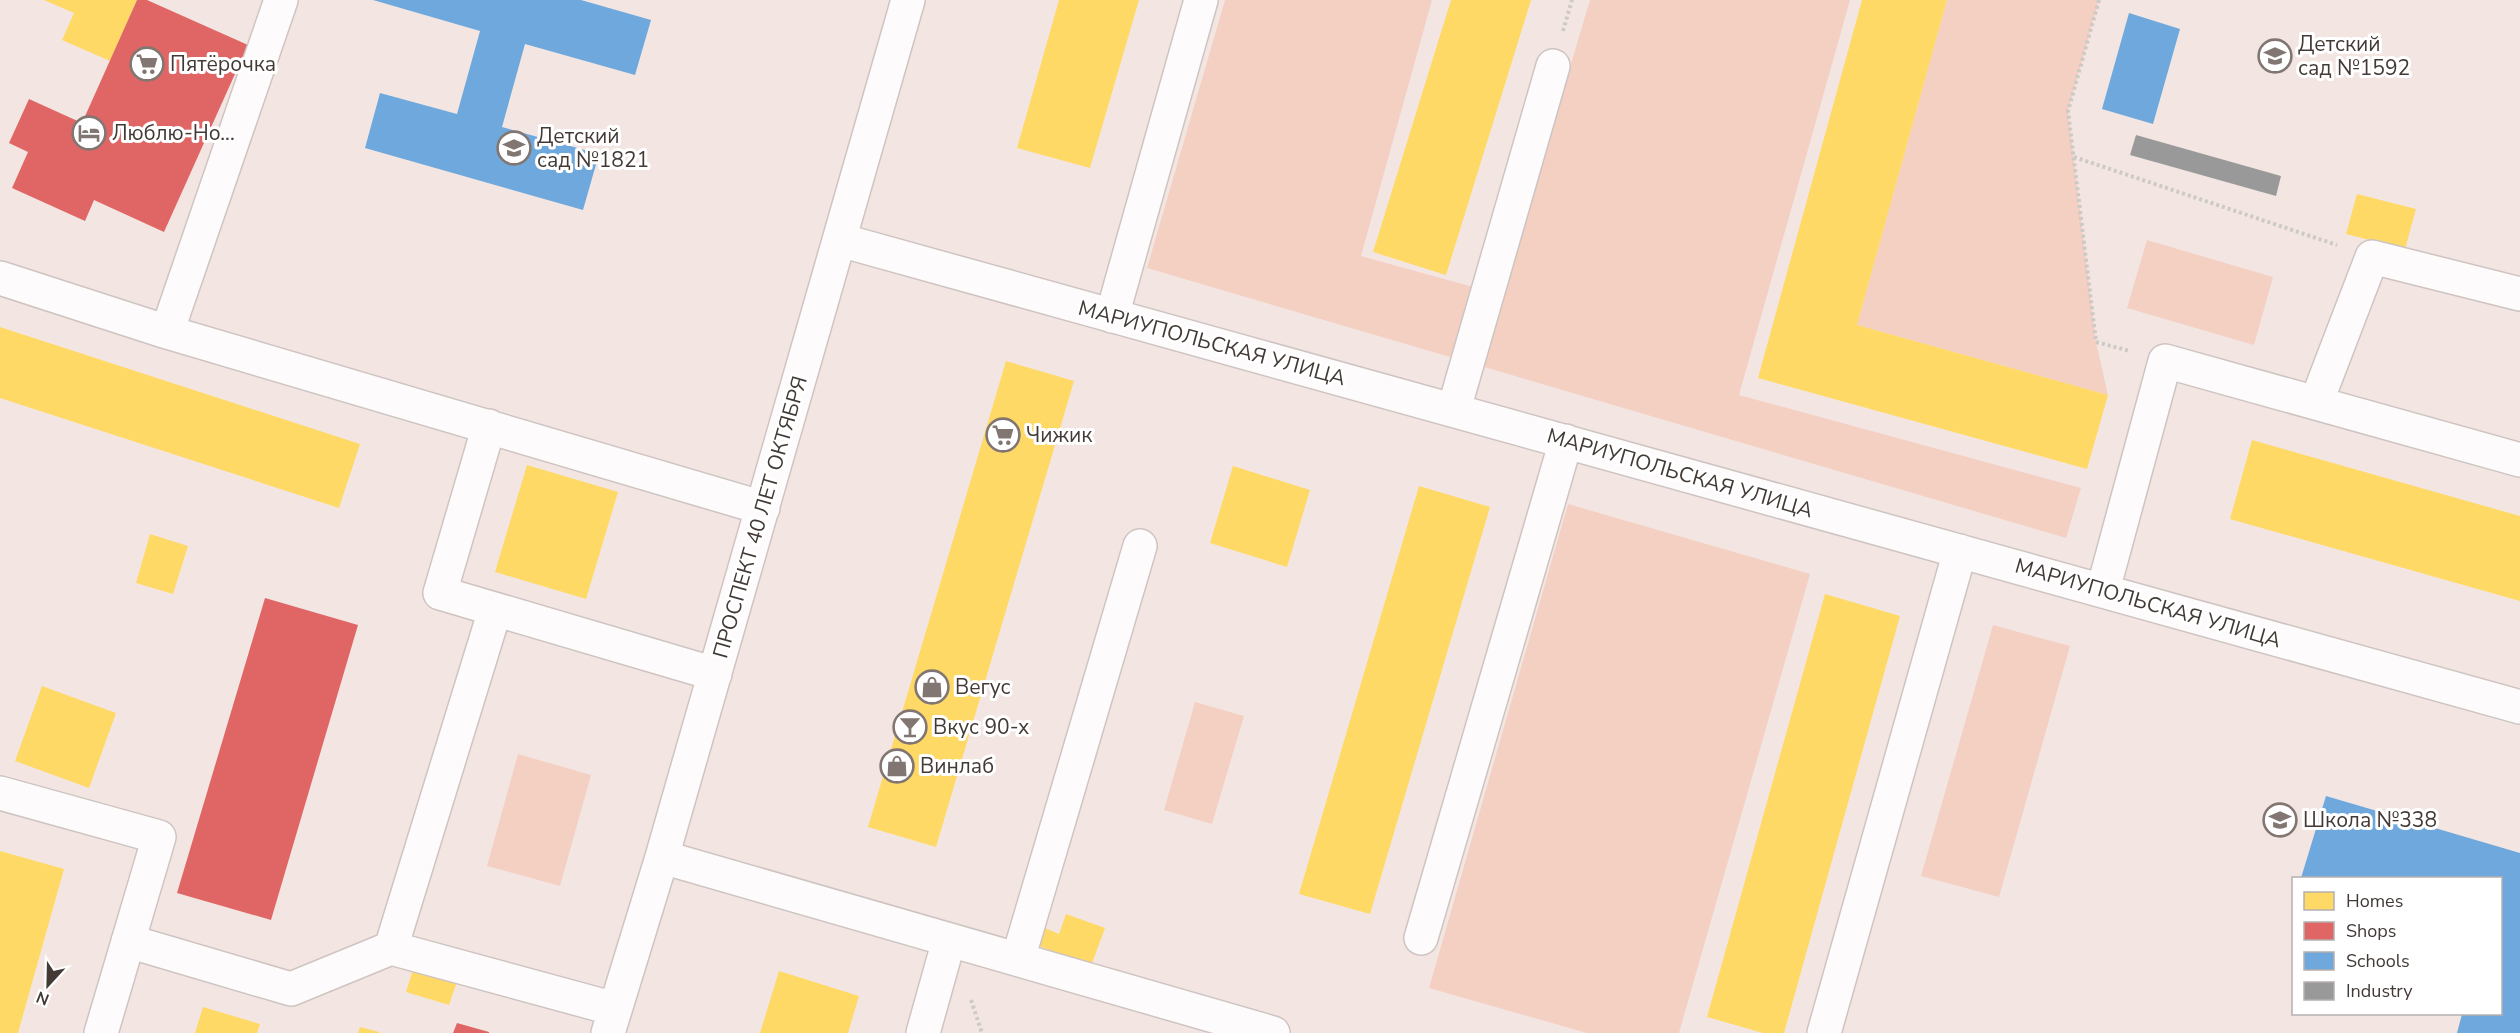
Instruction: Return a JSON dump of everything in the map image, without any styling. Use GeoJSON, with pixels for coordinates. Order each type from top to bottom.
{"type":"FeatureCollection","features":[{"type":"Feature","properties":{"kind":"street"},"geometry":{"type":"LineString","coordinates":[[167,332],[281,0]]}},
{"type":"Feature","properties":{"kind":"street","name":"ПРОСПЕКТ 40 ЛЕТ ОКТЯБРЯ"},"geometry":{"type":"LineString","coordinates":[[612,1021],[662,857],[908,0]]}},
{"type":"Feature","properties":{"kind":"street"},"geometry":{"type":"LineString","coordinates":[[1112,316],[1201,0]]}},
{"type":"Feature","properties":{"kind":"street"},"geometry":{"type":"LineString","coordinates":[[1454,409],[1552,66]]}},
{"type":"Feature","properties":{"kind":"street","name":"МАРИУПОЛЬСКАЯ УЛИЦА"},"geometry":{"type":"LineString","coordinates":[[840,240],[2520,707]]}},
{"type":"Feature","properties":{"kind":"street"},"geometry":{"type":"LineString","coordinates":[[2316,403],[2372,257],[2520,294]]}},
{"type":"Feature","properties":{"kind":"street"},"geometry":{"type":"LineString","coordinates":[[0,278],[167,332],[763,508]]}},
{"type":"Feature","properties":{"kind":"street"},"geometry":{"type":"LineString","coordinates":[[2103,590],[2165,361],[2520,460]]}},
{"type":"Feature","properties":{"kind":"street"},"geometry":{"type":"LineString","coordinates":[[489,426],[440,593],[715,674]]}},
{"type":"Feature","properties":{"kind":"street"},"geometry":{"type":"LineString","coordinates":[[1421,938],[1566,441]]}},
{"type":"Feature","properties":{"kind":"street"},"geometry":{"type":"LineString","coordinates":[[1018,959],[1140,546]]}},
{"type":"Feature","properties":{"kind":"street"},"geometry":{"type":"LineString","coordinates":[[1824,1033],[1960,551]]}},
{"type":"Feature","properties":{"kind":"street"},"geometry":{"type":"LineString","coordinates":[[391,948],[495,610]]}},
{"type":"Feature","properties":{"kind":"street"},"geometry":{"type":"LineString","coordinates":[[0,794],[159,837],[101,1033]]}},
{"type":"Feature","properties":{"kind":"street"},"geometry":{"type":"LineString","coordinates":[[662,857],[1273,1033]]}},
{"type":"Feature","properties":{"kind":"street"},"geometry":{"type":"LineString","coordinates":[[923,1033],[949,940]]}},
{"type":"Feature","properties":{"kind":"street"},"geometry":{"type":"LineString","coordinates":[[128,941],[291,989],[391,948],[612,1021]]}},
{"type":"Feature","properties":{"kind":"path"},"geometry":{"type":"LineString","coordinates":[[2099,0],[2068,111],[2096,342],[2165,361]]}},
{"type":"Feature","properties":{"kind":"path"},"geometry":{"type":"LineString","coordinates":[[2074,157],[2372,257]]}},
{"type":"Feature","properties":{"kind":"shaded area"},"geometry":{"type":"Polygon","coordinates":[[[1225,0],[1432,0],[1361,256],[1502,295],[1590,0],[1850,0],[1739,395],[2081,488],[2066,538],[1147,268],[1225,0]]]}},
{"type":"Feature","properties":{"kind":"shaded area"},"geometry":{"type":"Polygon","coordinates":[[[1947,0],[2099,0],[2068,111],[2096,342],[2108,395],[1857,325],[1947,0]]]}},
{"type":"Feature","properties":{"kind":"shaded area"},"geometry":{"type":"Polygon","coordinates":[[[2147,240],[2273,277],[2254,345],[2127,308],[2147,240]]]}},
{"type":"Feature","properties":{"kind":"shaded area"},"geometry":{"type":"Polygon","coordinates":[[[1568,504],[1810,574],[1679,1033],[1587,1033],[1429,988],[1568,504]]]}},
{"type":"Feature","properties":{"kind":"shaded area"},"geometry":{"type":"Polygon","coordinates":[[[1993,625],[2070,646],[1999,897],[1921,876],[1993,625]]]}},
{"type":"Feature","properties":{"kind":"shaded area"},"geometry":{"type":"Polygon","coordinates":[[[1195,702],[1244,716],[1212,824],[1164,810],[1195,702]]]}},
{"type":"Feature","properties":{"kind":"shaded area"},"geometry":{"type":"Polygon","coordinates":[[[518,754],[591,775],[560,886],[487,866],[518,754]]]}},
{"type":"Feature","properties":{"kind":"building: Homes"},"geometry":{"type":"Polygon","coordinates":[[[44,0],[137,0],[110,61],[62,40],[74,13],[44,0]]]}},
{"type":"Feature","properties":{"kind":"building: Homes"},"geometry":{"type":"Polygon","coordinates":[[[1059,0],[1139,0],[1090,168],[1017,148],[1059,0]]]}},
{"type":"Feature","properties":{"kind":"building: Homes"},"geometry":{"type":"Polygon","coordinates":[[[1451,0],[1531,0],[1446,275],[1373,252],[1451,0]]]}},
{"type":"Feature","properties":{"kind":"building: Homes"},"geometry":{"type":"Polygon","coordinates":[[[1862,0],[1947,0],[1857,325],[2108,395],[2087,469],[1758,378],[1862,0]]]}},
{"type":"Feature","properties":{"kind":"building: Homes"},"geometry":{"type":"Polygon","coordinates":[[[2357,194],[2416,209],[2405,249],[2346,234],[2357,194]]]}},
{"type":"Feature","properties":{"kind":"building: Homes"},"geometry":{"type":"Polygon","coordinates":[[[0,327],[360,444],[339,508],[0,398],[0,327]]]}},
{"type":"Feature","properties":{"kind":"building: Homes"},"geometry":{"type":"Polygon","coordinates":[[[1006,361],[1074,381],[936,847],[868,827],[1006,361]]]}},
{"type":"Feature","properties":{"kind":"building: Homes"},"geometry":{"type":"Polygon","coordinates":[[[2252,440],[2520,516],[2520,601],[2230,519],[2252,440]]]}},
{"type":"Feature","properties":{"kind":"building: Homes"},"geometry":{"type":"Polygon","coordinates":[[[527,465],[618,492],[586,599],[495,572],[527,465]]]}},
{"type":"Feature","properties":{"kind":"building: Homes"},"geometry":{"type":"Polygon","coordinates":[[[1233,466],[1310,490],[1287,567],[1210,543],[1233,466]]]}},
{"type":"Feature","properties":{"kind":"building: Homes"},"geometry":{"type":"Polygon","coordinates":[[[1419,486],[1490,507],[1370,914],[1299,894],[1419,486]]]}},
{"type":"Feature","properties":{"kind":"building: Homes"},"geometry":{"type":"Polygon","coordinates":[[[150,534],[188,546],[173,594],[136,583],[150,534]]]}},
{"type":"Feature","properties":{"kind":"building: Homes"},"geometry":{"type":"Polygon","coordinates":[[[1825,594],[1900,616],[1784,1033],[1763,1033],[1707,1017],[1825,594]]]}},
{"type":"Feature","properties":{"kind":"building: Homes"},"geometry":{"type":"Polygon","coordinates":[[[42,686],[116,713],[89,788],[15,761],[42,686]]]}},
{"type":"Feature","properties":{"kind":"building: Homes"},"geometry":{"type":"Polygon","coordinates":[[[0,851],[64,869],[18,1033],[0,1033],[0,851]]]}},
{"type":"Feature","properties":{"kind":"building: Homes"},"geometry":{"type":"Polygon","coordinates":[[[1066,914],[1105,928],[1091,966],[1039,946],[1045,928],[1059,934],[1066,914]]]}},
{"type":"Feature","properties":{"kind":"building: Homes"},"geometry":{"type":"Polygon","coordinates":[[[415,963],[459,976],[449,1005],[406,992],[415,963]]]}},
{"type":"Feature","properties":{"kind":"building: Homes"},"geometry":{"type":"Polygon","coordinates":[[[779,971],[859,996],[848,1033],[760,1033],[779,971]]]}},
{"type":"Feature","properties":{"kind":"building: Homes"},"geometry":{"type":"Polygon","coordinates":[[[203,1007],[260,1024],[257,1033],[195,1033],[203,1007]]]}},
{"type":"Feature","properties":{"kind":"building: Homes"},"geometry":{"type":"Polygon","coordinates":[[[360,1027],[379,1032],[379,1033],[358,1033],[360,1027]]]}},
{"type":"Feature","properties":{"kind":"building: Shops"},"geometry":{"type":"Polygon","coordinates":[[[137,0],[147,0],[248,45],[164,232],[94,200],[85,221],[12,188],[28,152],[9,143],[29,99],[82,123],[137,0]]]}},
{"type":"Feature","properties":{"kind":"building: Shops"},"geometry":{"type":"Polygon","coordinates":[[[265,598],[358,625],[271,920],[177,893],[265,598]]]}},
{"type":"Feature","properties":{"kind":"building: Shops"},"geometry":{"type":"Polygon","coordinates":[[[457,1023],[489,1032],[489,1033],[453,1033],[457,1023]]]}},
{"type":"Feature","properties":{"kind":"building: Schools"},"geometry":{"type":"Polygon","coordinates":[[[373,0],[581,0],[651,20],[635,75],[525,44],[502,127],[599,154],[583,210],[365,148],[380,93],[457,114],[480,31],[373,0]]]}},
{"type":"Feature","properties":{"kind":"building: Schools"},"geometry":{"type":"Polygon","coordinates":[[[2129,13],[2180,29],[2153,124],[2102,109],[2129,13]]]}},
{"type":"Feature","properties":{"kind":"building: Schools"},"geometry":{"type":"Polygon","coordinates":[[[2326,796],[2520,853],[2520,1033],[2457,1033],[2462,1015],[2502,1015],[2502,877],[2301,877],[2326,796]]]}},
{"type":"Feature","properties":{"kind":"building: Industry"},"geometry":{"type":"Polygon","coordinates":[[[2136,135],[2281,176],[2276,196],[2130,155],[2136,135]]]}},
{"type":"Feature","properties":{"kind":"place","name":"Детский сад №1592"},"geometry":{"type":"Point","coordinates":[2275,56]}},
{"type":"Feature","properties":{"kind":"place","name":"Пятёрочка"},"geometry":{"type":"Point","coordinates":[147,64]}},
{"type":"Feature","properties":{"kind":"place","name":"Люблю-Но..."},"geometry":{"type":"Point","coordinates":[89,133]}},
{"type":"Feature","properties":{"kind":"place","name":"Детский сад №1821"},"geometry":{"type":"Point","coordinates":[514,148]}},
{"type":"Feature","properties":{"kind":"place","name":"Чижик"},"geometry":{"type":"Point","coordinates":[1003,435]}},
{"type":"Feature","properties":{"kind":"place","name":"Вегус"},"geometry":{"type":"Point","coordinates":[932,687]}},
{"type":"Feature","properties":{"kind":"place","name":"Вкус 90-х"},"geometry":{"type":"Point","coordinates":[910,727]}},
{"type":"Feature","properties":{"kind":"place","name":"Винлаб"},"geometry":{"type":"Point","coordinates":[897,766]}},
{"type":"Feature","properties":{"kind":"place","name":"Школа №338"},"geometry":{"type":"Point","coordinates":[2280,820]}}]}
